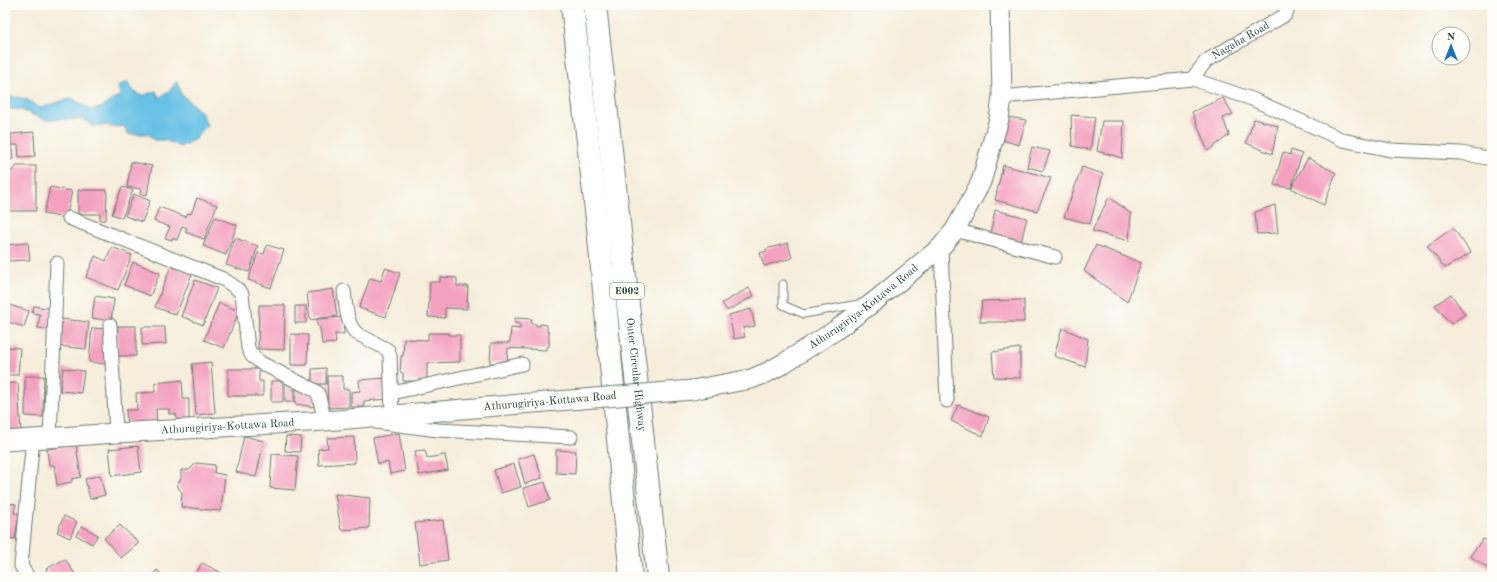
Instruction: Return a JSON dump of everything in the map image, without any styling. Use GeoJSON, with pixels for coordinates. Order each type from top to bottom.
{"type":"FeatureCollection","features":[{"type":"Feature","properties":{"kind":"highway","name":"E002"},"geometry":{"type":"LineString","coordinates":[[572,5],[598,227],[631,577]]}},
{"type":"Feature","properties":{"kind":"highway","name":"Outer Circular Highway"},"geometry":{"type":"LineString","coordinates":[[595,5],[658,577]]}},
{"type":"Feature","properties":{"kind":"main road","name":"Athurugiriya-Kottawa Road"},"geometry":{"type":"LineString","coordinates":[[5,441],[116,432],[325,421],[692,390],[750,379],[768,372],[836,330],[875,301],[941,247],[955,230],[981,182],[999,119],[1002,97],[1000,5]]}},
{"type":"Feature","properties":{"kind":"street","name":"Nagaha Road"},"geometry":{"type":"LineString","coordinates":[[1192,78],[1206,61],[1285,15],[1290,5]]}},
{"type":"Feature","properties":{"kind":"street"},"geometry":{"type":"LineString","coordinates":[[1002,97],[1192,78],[1252,99],[1343,140],[1390,150],[1461,153],[1492,159]]}},
{"type":"Feature","properties":{"kind":"street"},"geometry":{"type":"LineString","coordinates":[[69,218],[223,279],[235,287],[242,294],[248,348],[252,356],[261,363],[318,393],[325,421]]}},
{"type":"Feature","properties":{"kind":"street"},"geometry":{"type":"LineString","coordinates":[[955,230],[1055,257]]}},
{"type":"Feature","properties":{"kind":"street"},"geometry":{"type":"LineString","coordinates":[[941,247],[947,401]]}},
{"type":"Feature","properties":{"kind":"street"},"geometry":{"type":"LineString","coordinates":[[28,577],[21,566],[41,438],[57,263]]}},
{"type":"Feature","properties":{"kind":"street"},"geometry":{"type":"LineString","coordinates":[[344,291],[348,320],[352,329],[356,333],[388,350],[391,361],[392,415]]}},
{"type":"Feature","properties":{"kind":"street"},"geometry":{"type":"LineString","coordinates":[[110,325],[116,432]]}},
{"type":"Feature","properties":{"kind":"street"},"geometry":{"type":"LineString","coordinates":[[392,393],[522,364]]}},
{"type":"Feature","properties":{"kind":"street"},"geometry":{"type":"LineString","coordinates":[[351,419],[438,430],[571,437]]}},
{"type":"Feature","properties":{"kind":"lane"},"geometry":{"type":"LineString","coordinates":[[783,284],[783,305],[804,314],[875,301]]}},
{"type":"Feature","properties":{"kind":"water"},"geometry":{"type":"Polygon","coordinates":[[[177,81],[181,94],[201,112],[207,125],[195,139],[180,147],[165,140],[155,140],[148,134],[128,134],[124,126],[91,126],[84,119],[45,120],[19,109],[5,109],[5,95],[26,99],[40,108],[72,98],[91,110],[101,108],[120,95],[118,86],[128,82],[133,91],[142,96],[156,91],[159,98],[169,91],[177,81]]]}},
{"type":"Feature","properties":{"kind":"building"},"geometry":{"type":"Polygon","coordinates":[[[1223,98],[1233,114],[1223,118],[1229,135],[1208,151],[1192,112],[1223,98]]]}},
{"type":"Feature","properties":{"kind":"building"},"geometry":{"type":"Polygon","coordinates":[[[1071,115],[1095,117],[1090,150],[1072,146],[1071,115]]]}},
{"type":"Feature","properties":{"kind":"building"},"geometry":{"type":"Polygon","coordinates":[[[1008,117],[1026,120],[1019,145],[1002,140],[1008,117]]]}},
{"type":"Feature","properties":{"kind":"building"},"geometry":{"type":"Polygon","coordinates":[[[1254,119],[1278,126],[1272,154],[1246,143],[1254,119]]]}},
{"type":"Feature","properties":{"kind":"building"},"geometry":{"type":"Polygon","coordinates":[[[1102,121],[1124,121],[1122,158],[1097,151],[1102,121]]]}},
{"type":"Feature","properties":{"kind":"building"},"geometry":{"type":"Polygon","coordinates":[[[34,132],[35,156],[19,157],[18,145],[11,145],[11,134],[34,132]]]}},
{"type":"Feature","properties":{"kind":"building"},"geometry":{"type":"Polygon","coordinates":[[[5,139],[7,147],[12,147],[13,159],[5,159],[5,139]]]}},
{"type":"Feature","properties":{"kind":"building"},"geometry":{"type":"Polygon","coordinates":[[[1032,147],[1050,151],[1043,171],[1027,167],[1032,147]]]}},
{"type":"Feature","properties":{"kind":"building"},"geometry":{"type":"Polygon","coordinates":[[[1291,150],[1302,154],[1291,188],[1274,185],[1283,152],[1290,155],[1291,150]]]}},
{"type":"Feature","properties":{"kind":"building"},"geometry":{"type":"Polygon","coordinates":[[[1308,158],[1336,173],[1324,205],[1291,188],[1308,158]]]}},
{"type":"Feature","properties":{"kind":"building"},"geometry":{"type":"Polygon","coordinates":[[[131,162],[152,166],[147,195],[140,194],[141,189],[127,187],[131,162]]]}},
{"type":"Feature","properties":{"kind":"building"},"geometry":{"type":"Polygon","coordinates":[[[1003,165],[1051,178],[1037,211],[995,200],[1003,165]]]}},
{"type":"Feature","properties":{"kind":"building"},"geometry":{"type":"Polygon","coordinates":[[[16,166],[36,166],[36,211],[5,211],[5,189],[8,189],[9,174],[16,166]]]}},
{"type":"Feature","properties":{"kind":"building"},"geometry":{"type":"Polygon","coordinates":[[[1082,167],[1103,174],[1090,224],[1064,217],[1082,167]]]}},
{"type":"Feature","properties":{"kind":"building"},"geometry":{"type":"Polygon","coordinates":[[[50,187],[72,191],[66,218],[44,214],[50,187]]]}},
{"type":"Feature","properties":{"kind":"building"},"geometry":{"type":"Polygon","coordinates":[[[122,187],[133,190],[122,218],[112,214],[122,187]]]}},
{"type":"Feature","properties":{"kind":"building"},"geometry":{"type":"Polygon","coordinates":[[[78,190],[107,190],[106,220],[100,220],[100,214],[78,214],[78,190]]]}},
{"type":"Feature","properties":{"kind":"building"},"geometry":{"type":"Polygon","coordinates":[[[134,194],[150,201],[142,222],[125,216],[134,194]]]}},
{"type":"Feature","properties":{"kind":"building"},"geometry":{"type":"Polygon","coordinates":[[[1109,197],[1131,214],[1129,241],[1092,231],[1109,197]]]}},
{"type":"Feature","properties":{"kind":"building"},"geometry":{"type":"Polygon","coordinates":[[[197,198],[217,205],[204,239],[185,232],[187,228],[182,226],[177,240],[165,238],[170,227],[154,221],[159,207],[186,217],[188,213],[191,214],[197,198]]]}},
{"type":"Feature","properties":{"kind":"building"},"geometry":{"type":"Polygon","coordinates":[[[1275,205],[1278,233],[1257,234],[1255,212],[1275,205]]]}},
{"type":"Feature","properties":{"kind":"building"},"geometry":{"type":"Polygon","coordinates":[[[995,210],[1027,218],[1020,246],[990,237],[995,210]]]}},
{"type":"Feature","properties":{"kind":"building"},"geometry":{"type":"Polygon","coordinates":[[[215,217],[237,225],[226,255],[203,246],[215,217]]]}},
{"type":"Feature","properties":{"kind":"building"},"geometry":{"type":"Polygon","coordinates":[[[1453,228],[1471,253],[1445,268],[1427,246],[1453,228]]]}},
{"type":"Feature","properties":{"kind":"building"},"geometry":{"type":"Polygon","coordinates":[[[235,238],[258,246],[249,272],[226,265],[235,238]]]}},
{"type":"Feature","properties":{"kind":"building"},"geometry":{"type":"Polygon","coordinates":[[[28,243],[30,260],[6,261],[5,245],[28,243]]]}},
{"type":"Feature","properties":{"kind":"building"},"geometry":{"type":"Polygon","coordinates":[[[788,243],[792,258],[764,266],[760,253],[767,251],[766,249],[788,243]]]}},
{"type":"Feature","properties":{"kind":"building"},"geometry":{"type":"Polygon","coordinates":[[[267,245],[284,250],[271,288],[248,280],[258,253],[264,254],[267,245]]]}},
{"type":"Feature","properties":{"kind":"building"},"geometry":{"type":"Polygon","coordinates":[[[1096,245],[1141,263],[1127,302],[1084,271],[1096,245]]]}},
{"type":"Feature","properties":{"kind":"building"},"geometry":{"type":"Polygon","coordinates":[[[112,247],[132,255],[118,290],[86,277],[95,256],[106,261],[112,247]]]}},
{"type":"Feature","properties":{"kind":"building"},"geometry":{"type":"Polygon","coordinates":[[[133,262],[160,273],[150,296],[124,285],[133,262]]]}},
{"type":"Feature","properties":{"kind":"building"},"geometry":{"type":"Polygon","coordinates":[[[171,266],[192,274],[176,315],[155,307],[171,266]]]}},
{"type":"Feature","properties":{"kind":"building"},"geometry":{"type":"Polygon","coordinates":[[[385,268],[400,273],[386,317],[359,308],[370,278],[381,281],[385,268]]]}},
{"type":"Feature","properties":{"kind":"building"},"geometry":{"type":"Polygon","coordinates":[[[440,277],[457,278],[457,286],[468,286],[467,309],[445,308],[445,318],[428,317],[430,282],[440,282],[440,277]]]}},
{"type":"Feature","properties":{"kind":"building"},"geometry":{"type":"Polygon","coordinates":[[[195,280],[217,288],[203,325],[181,316],[195,280]]]}},
{"type":"Feature","properties":{"kind":"building"},"geometry":{"type":"Polygon","coordinates":[[[749,288],[754,296],[727,311],[722,303],[749,288]]]}},
{"type":"Feature","properties":{"kind":"building"},"geometry":{"type":"Polygon","coordinates":[[[333,289],[337,316],[310,320],[307,293],[333,289]]]}},
{"type":"Feature","properties":{"kind":"building"},"geometry":{"type":"Polygon","coordinates":[[[1451,294],[1465,314],[1451,324],[1435,305],[1451,294]]]}},
{"type":"Feature","properties":{"kind":"building"},"geometry":{"type":"Polygon","coordinates":[[[95,296],[114,299],[111,321],[92,318],[95,296]]]}},
{"type":"Feature","properties":{"kind":"building"},"geometry":{"type":"Polygon","coordinates":[[[1024,300],[1024,322],[980,322],[982,301],[1024,300]]]}},
{"type":"Feature","properties":{"kind":"building"},"geometry":{"type":"Polygon","coordinates":[[[219,303],[239,311],[224,348],[204,340],[219,303]]]}},
{"type":"Feature","properties":{"kind":"building"},"geometry":{"type":"Polygon","coordinates":[[[9,305],[29,311],[24,327],[5,321],[9,305]]]}},
{"type":"Feature","properties":{"kind":"building"},"geometry":{"type":"Polygon","coordinates":[[[259,305],[285,305],[284,350],[258,349],[259,305]]]}},
{"type":"Feature","properties":{"kind":"building"},"geometry":{"type":"Polygon","coordinates":[[[34,306],[53,309],[49,330],[38,328],[40,314],[32,313],[34,306]]]}},
{"type":"Feature","properties":{"kind":"building"},"geometry":{"type":"Polygon","coordinates":[[[295,306],[306,306],[306,323],[295,323],[295,306]]]}},
{"type":"Feature","properties":{"kind":"building"},"geometry":{"type":"Polygon","coordinates":[[[751,309],[755,326],[743,328],[745,337],[734,339],[729,315],[751,309]]]}},
{"type":"Feature","properties":{"kind":"building"},"geometry":{"type":"Polygon","coordinates":[[[343,317],[344,334],[335,334],[336,343],[322,344],[317,319],[343,317]]]}},
{"type":"Feature","properties":{"kind":"building"},"geometry":{"type":"Polygon","coordinates":[[[515,318],[532,319],[531,324],[536,324],[536,326],[540,326],[540,324],[547,325],[547,331],[549,332],[549,347],[546,347],[546,350],[508,348],[507,364],[490,363],[491,343],[509,343],[511,328],[520,329],[520,324],[515,323],[515,318]]]}},
{"type":"Feature","properties":{"kind":"building"},"geometry":{"type":"Polygon","coordinates":[[[61,319],[89,322],[86,349],[58,346],[61,319]]]}},
{"type":"Feature","properties":{"kind":"building"},"geometry":{"type":"Polygon","coordinates":[[[118,326],[136,326],[136,356],[117,356],[118,326]]]}},
{"type":"Feature","properties":{"kind":"building"},"geometry":{"type":"Polygon","coordinates":[[[142,327],[165,327],[166,344],[142,345],[142,327]]]}},
{"type":"Feature","properties":{"kind":"building"},"geometry":{"type":"Polygon","coordinates":[[[92,328],[109,329],[105,364],[89,362],[92,328]]]}},
{"type":"Feature","properties":{"kind":"building"},"geometry":{"type":"Polygon","coordinates":[[[1062,328],[1088,339],[1085,367],[1054,356],[1062,328]]]}},
{"type":"Feature","properties":{"kind":"building"},"geometry":{"type":"Polygon","coordinates":[[[428,333],[449,333],[449,335],[460,335],[460,362],[427,363],[427,381],[403,381],[403,373],[400,372],[404,339],[428,340],[428,333]]]}},
{"type":"Feature","properties":{"kind":"building"},"geometry":{"type":"Polygon","coordinates":[[[291,334],[308,335],[307,365],[291,365],[291,334]]]}},
{"type":"Feature","properties":{"kind":"building"},"geometry":{"type":"Polygon","coordinates":[[[5,347],[20,348],[18,375],[5,375],[5,347]]]}},
{"type":"Feature","properties":{"kind":"building"},"geometry":{"type":"Polygon","coordinates":[[[1020,348],[1020,378],[994,377],[992,352],[1020,348]]]}},
{"type":"Feature","properties":{"kind":"building"},"geometry":{"type":"Polygon","coordinates":[[[211,362],[215,413],[196,415],[192,364],[211,362]]]}},
{"type":"Feature","properties":{"kind":"building"},"geometry":{"type":"Polygon","coordinates":[[[63,368],[84,371],[81,393],[60,391],[63,368]]]}},
{"type":"Feature","properties":{"kind":"building"},"geometry":{"type":"Polygon","coordinates":[[[326,368],[326,384],[312,384],[312,369],[326,368]]]}},
{"type":"Feature","properties":{"kind":"building"},"geometry":{"type":"Polygon","coordinates":[[[228,369],[259,369],[259,381],[263,381],[263,396],[228,396],[228,369]]]}},
{"type":"Feature","properties":{"kind":"building"},"geometry":{"type":"Polygon","coordinates":[[[25,376],[44,376],[43,417],[25,416],[25,376]]]}},
{"type":"Feature","properties":{"kind":"building"},"geometry":{"type":"Polygon","coordinates":[[[327,376],[343,376],[343,389],[349,389],[349,407],[328,408],[327,376]]]}},
{"type":"Feature","properties":{"kind":"building"},"geometry":{"type":"Polygon","coordinates":[[[387,378],[388,399],[364,401],[364,407],[351,407],[351,392],[360,391],[359,380],[387,378]]]}},
{"type":"Feature","properties":{"kind":"building"},"geometry":{"type":"Polygon","coordinates":[[[182,380],[183,399],[189,399],[189,419],[177,420],[176,414],[169,414],[169,409],[156,409],[157,423],[127,425],[126,410],[137,410],[136,393],[155,392],[155,383],[182,380]]]}},
{"type":"Feature","properties":{"kind":"building"},"geometry":{"type":"Polygon","coordinates":[[[271,381],[283,381],[283,402],[271,402],[271,381]]]}},
{"type":"Feature","properties":{"kind":"building"},"geometry":{"type":"Polygon","coordinates":[[[285,382],[294,387],[294,402],[285,402],[285,382]]]}},
{"type":"Feature","properties":{"kind":"building"},"geometry":{"type":"Polygon","coordinates":[[[18,383],[21,432],[5,433],[5,384],[18,383]]]}},
{"type":"Feature","properties":{"kind":"building"},"geometry":{"type":"Polygon","coordinates":[[[296,389],[316,396],[314,407],[295,404],[296,389]]]}},
{"type":"Feature","properties":{"kind":"building"},"geometry":{"type":"Polygon","coordinates":[[[958,405],[989,417],[983,436],[951,421],[958,405]]]}},
{"type":"Feature","properties":{"kind":"building"},"geometry":{"type":"Polygon","coordinates":[[[399,433],[405,471],[390,474],[388,462],[378,464],[373,438],[399,433]]]}},
{"type":"Feature","properties":{"kind":"building"},"geometry":{"type":"Polygon","coordinates":[[[244,436],[264,441],[256,477],[236,472],[244,436]]]}},
{"type":"Feature","properties":{"kind":"building"},"geometry":{"type":"Polygon","coordinates":[[[286,436],[301,437],[300,452],[285,451],[286,436]]]}},
{"type":"Feature","properties":{"kind":"building"},"geometry":{"type":"Polygon","coordinates":[[[354,437],[355,463],[319,465],[318,449],[328,448],[327,438],[354,437]]]}},
{"type":"Feature","properties":{"kind":"building"},"geometry":{"type":"Polygon","coordinates":[[[76,445],[81,477],[72,479],[72,482],[57,485],[54,465],[49,465],[47,449],[76,445]]]}},
{"type":"Feature","properties":{"kind":"building"},"geometry":{"type":"Polygon","coordinates":[[[138,446],[141,472],[112,476],[109,449],[138,446]]]}},
{"type":"Feature","properties":{"kind":"building"},"geometry":{"type":"Polygon","coordinates":[[[425,450],[427,458],[445,455],[448,470],[419,475],[415,451],[425,450]]]}},
{"type":"Feature","properties":{"kind":"building"},"geometry":{"type":"Polygon","coordinates":[[[556,450],[576,451],[575,474],[556,473],[556,450]]]}},
{"type":"Feature","properties":{"kind":"building"},"geometry":{"type":"Polygon","coordinates":[[[272,454],[298,456],[295,490],[270,488],[272,454]]]}},
{"type":"Feature","properties":{"kind":"building"},"geometry":{"type":"Polygon","coordinates":[[[534,454],[542,478],[525,484],[518,459],[534,454]]]}},
{"type":"Feature","properties":{"kind":"building"},"geometry":{"type":"Polygon","coordinates":[[[196,463],[215,465],[214,473],[225,475],[221,511],[181,507],[182,492],[177,484],[181,479],[181,470],[189,470],[196,463]]]}},
{"type":"Feature","properties":{"kind":"building"},"geometry":{"type":"Polygon","coordinates":[[[514,464],[521,487],[501,493],[494,470],[514,464]]]}},
{"type":"Feature","properties":{"kind":"building"},"geometry":{"type":"Polygon","coordinates":[[[100,475],[105,495],[90,499],[85,479],[100,475]]]}},
{"type":"Feature","properties":{"kind":"building"},"geometry":{"type":"Polygon","coordinates":[[[545,482],[550,500],[529,507],[523,488],[545,482]]]}},
{"type":"Feature","properties":{"kind":"building"},"geometry":{"type":"Polygon","coordinates":[[[335,494],[370,498],[369,528],[341,530],[335,494]]]}},
{"type":"Feature","properties":{"kind":"building"},"geometry":{"type":"Polygon","coordinates":[[[5,503],[16,504],[14,513],[19,514],[15,539],[5,537],[5,503]]]}},
{"type":"Feature","properties":{"kind":"building"},"geometry":{"type":"Polygon","coordinates":[[[64,516],[77,522],[70,538],[57,532],[64,516]]]}},
{"type":"Feature","properties":{"kind":"building"},"geometry":{"type":"Polygon","coordinates":[[[443,520],[448,560],[420,564],[415,523],[443,520]]]}},
{"type":"Feature","properties":{"kind":"building"},"geometry":{"type":"Polygon","coordinates":[[[120,525],[139,543],[121,558],[104,538],[120,525]]]}},
{"type":"Feature","properties":{"kind":"building"},"geometry":{"type":"Polygon","coordinates":[[[82,526],[98,535],[92,544],[76,535],[82,526]]]}},
{"type":"Feature","properties":{"kind":"building"},"geometry":{"type":"Polygon","coordinates":[[[1483,539],[1492,542],[1492,571],[1470,556],[1483,539]]]}},
{"type":"Feature","properties":{"kind":"building"},"geometry":{"type":"Polygon","coordinates":[[[65,559],[77,577],[51,577],[46,569],[65,559]]]}},
{"type":"Feature","properties":{"kind":"building"},"geometry":{"type":"Polygon","coordinates":[[[202,563],[230,577],[194,577],[202,563]]]}},
{"type":"Feature","properties":{"kind":"building"},"geometry":{"type":"Polygon","coordinates":[[[157,570],[165,577],[151,577],[157,570]]]}}]}
